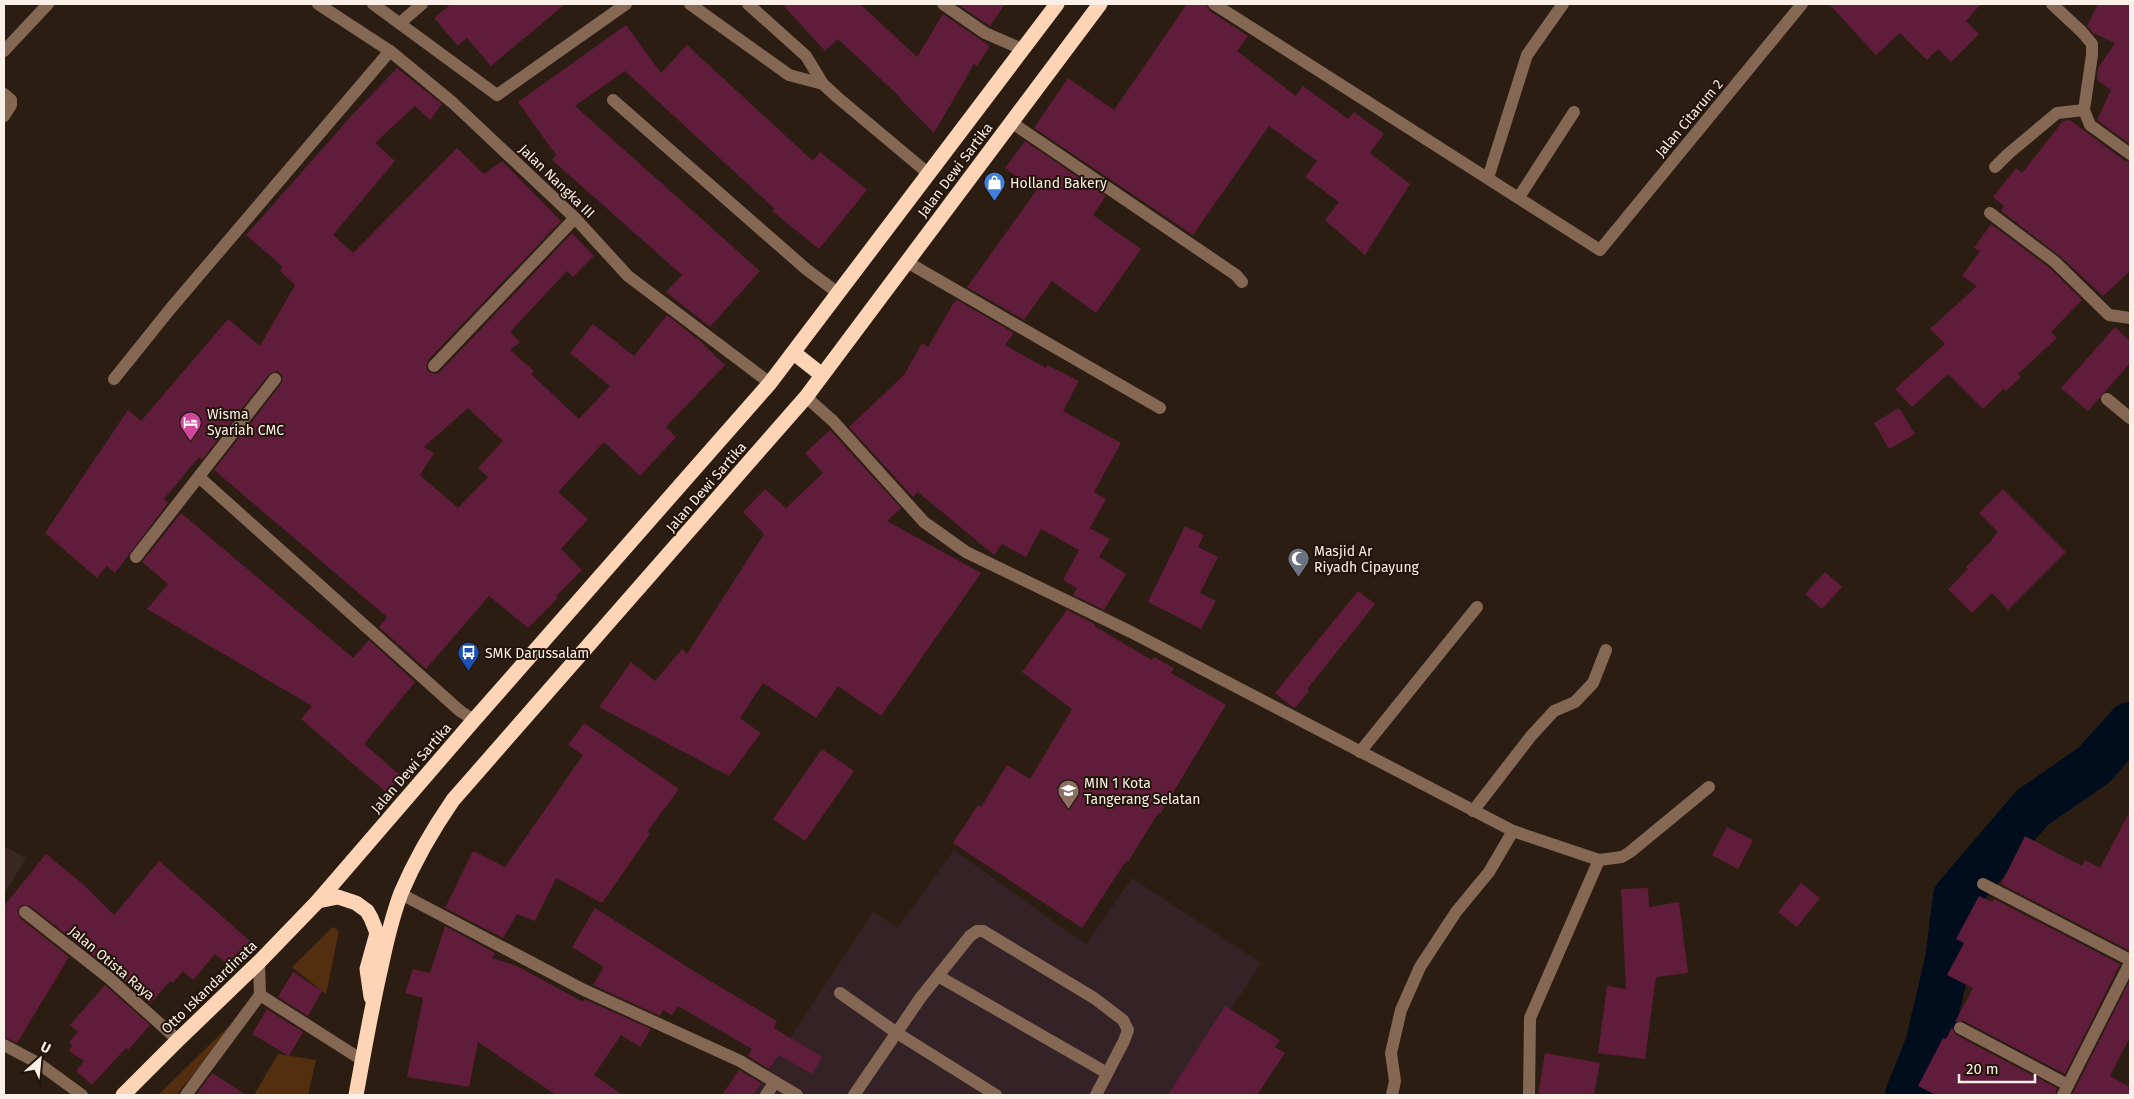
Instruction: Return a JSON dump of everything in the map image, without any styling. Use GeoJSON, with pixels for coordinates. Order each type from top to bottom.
{"type":"FeatureCollection","features":[{"type":"Feature","properties":{"kind":"highway","name":"Jalan Dewi Sartika"},"geometry":{"type":"LineString","coordinates":[[318,901],[770,383],[1057,4]]}},
{"type":"Feature","properties":{"kind":"highway","name":"Jalan Dewi Sartika"},"geometry":{"type":"LineString","coordinates":[[356,1095],[372,1006],[387,940],[401,894],[420,854],[453,800],[806,397],[1100,4]]}},
{"type":"Feature","properties":{"kind":"highway"},"geometry":{"type":"LineString","coordinates":[[794,353],[822,375]]}},
{"type":"Feature","properties":{"kind":"highway"},"geometry":{"type":"LineString","coordinates":[[318,901],[338,897],[356,903],[367,911],[372,918],[377,933],[367,969],[372,1006]]}},
{"type":"Feature","properties":{"kind":"highway","name":"Otto Iskandardinata"},"geometry":{"type":"LineString","coordinates":[[123,1095],[259,962],[318,901]]}},
{"type":"Feature","properties":{"kind":"street"},"geometry":{"type":"LineString","coordinates":[[4,52],[48,4]]}},
{"type":"Feature","properties":{"kind":"street","name":"Jalan Nangka III"},"geometry":{"type":"LineString","coordinates":[[318,4],[390,51],[453,103],[575,218],[628,276],[770,383]]}},
{"type":"Feature","properties":{"kind":"street"},"geometry":{"type":"LineString","coordinates":[[372,4],[497,95],[626,4]]}},
{"type":"Feature","properties":{"kind":"street"},"geometry":{"type":"LineString","coordinates":[[400,23],[422,4]]}},
{"type":"Feature","properties":{"kind":"street"},"geometry":{"type":"LineString","coordinates":[[690,4],[789,74],[823,84]]}},
{"type":"Feature","properties":{"kind":"street"},"geometry":{"type":"LineString","coordinates":[[748,4],[806,56],[823,84],[929,174]]}},
{"type":"Feature","properties":{"kind":"street"},"geometry":{"type":"LineString","coordinates":[[943,4],[985,33],[1022,49]]}},
{"type":"Feature","properties":{"kind":"street"},"geometry":{"type":"LineString","coordinates":[[1214,4],[1519,197],[1574,112]]}},
{"type":"Feature","properties":{"kind":"street"},"geometry":{"type":"LineString","coordinates":[[1488,178],[1526,55],[1563,4]]}},
{"type":"Feature","properties":{"kind":"street","name":"Jalan Citarum 2"},"geometry":{"type":"LineString","coordinates":[[1519,197],[1600,250],[1802,4]]}},
{"type":"Feature","properties":{"kind":"street"},"geometry":{"type":"LineString","coordinates":[[2052,4],[2092,44],[2084,110],[2090,125],[2130,154]]}},
{"type":"Feature","properties":{"kind":"street"},"geometry":{"type":"LineString","coordinates":[[114,379],[171,308],[390,51]]}},
{"type":"Feature","properties":{"kind":"street"},"geometry":{"type":"LineString","coordinates":[[4,94],[11,100],[11,105],[4,116]]}},
{"type":"Feature","properties":{"kind":"street"},"geometry":{"type":"LineString","coordinates":[[613,100],[806,269],[838,293]]}},
{"type":"Feature","properties":{"kind":"street"},"geometry":{"type":"LineString","coordinates":[[1995,167],[2057,113],[2084,110]]}},
{"type":"Feature","properties":{"kind":"street"},"geometry":{"type":"LineString","coordinates":[[1011,122],[1236,275],[1242,282]]}},
{"type":"Feature","properties":{"kind":"street"},"geometry":{"type":"LineString","coordinates":[[1990,213],[2055,262],[2109,315],[2130,318]]}},
{"type":"Feature","properties":{"kind":"street"},"geometry":{"type":"LineString","coordinates":[[434,366],[575,218]]}},
{"type":"Feature","properties":{"kind":"street"},"geometry":{"type":"LineString","coordinates":[[907,262],[1160,408]]}},
{"type":"Feature","properties":{"kind":"street"},"geometry":{"type":"LineString","coordinates":[[136,557],[200,478],[275,379]]}},
{"type":"Feature","properties":{"kind":"street"},"geometry":{"type":"LineString","coordinates":[[806,397],[833,421],[924,522],[966,552],[1132,632],[1512,831],[1599,860],[1622,857],[1709,787]]}},
{"type":"Feature","properties":{"kind":"street"},"geometry":{"type":"LineString","coordinates":[[2107,399],[2130,418]]}},
{"type":"Feature","properties":{"kind":"street"},"geometry":{"type":"LineString","coordinates":[[200,478],[460,711],[474,720]]}},
{"type":"Feature","properties":{"kind":"street"},"geometry":{"type":"LineString","coordinates":[[1360,752],[1477,607]]}},
{"type":"Feature","properties":{"kind":"street"},"geometry":{"type":"LineString","coordinates":[[1473,811],[1531,736],[1554,711],[1575,702],[1593,683],[1606,650]]}},
{"type":"Feature","properties":{"kind":"street"},"geometry":{"type":"LineString","coordinates":[[1392,1095],[1395,1081],[1391,1053],[1401,1010],[1420,967],[1456,912],[1489,872],[1512,831]]}},
{"type":"Feature","properties":{"kind":"street"},"geometry":{"type":"LineString","coordinates":[[1529,1095],[1530,1018],[1599,860]]}},
{"type":"Feature","properties":{"kind":"street"},"geometry":{"type":"LineString","coordinates":[[1960,1028],[2066,1090],[2130,962],[1983,884]]}},
{"type":"Feature","properties":{"kind":"street"},"geometry":{"type":"LineString","coordinates":[[401,894],[584,990],[740,1061],[797,1095]]}},
{"type":"Feature","properties":{"kind":"street","name":"Jalan Otista Raya"},"geometry":{"type":"LineString","coordinates":[[25,912],[108,978],[178,1040]]}},
{"type":"Feature","properties":{"kind":"street"},"geometry":{"type":"LineString","coordinates":[[854,1095],[938,976],[970,936],[977,931],[983,932],[1094,998],[1123,1020],[1128,1030],[1096,1095]]}},
{"type":"Feature","properties":{"kind":"street"},"geometry":{"type":"LineString","coordinates":[[186,1095],[260,995],[259,962]]}},
{"type":"Feature","properties":{"kind":"street"},"geometry":{"type":"LineString","coordinates":[[938,976],[1108,1073]]}},
{"type":"Feature","properties":{"kind":"street"},"geometry":{"type":"LineString","coordinates":[[840,993],[897,1033],[996,1095]]}},
{"type":"Feature","properties":{"kind":"street"},"geometry":{"type":"LineString","coordinates":[[260,995],[362,1060]]}},
{"type":"Feature","properties":{"kind":"street"},"geometry":{"type":"LineString","coordinates":[[4,1045],[38,1063],[82,1095]]}},
{"type":"Feature","properties":{"kind":"street"},"geometry":{"type":"LineString","coordinates":[[766,1095],[775,1082]]}},
{"type":"Feature","properties":{"kind":"shaded area"},"geometry":{"type":"Polygon","coordinates":[[[4,846],[26,858],[4,894],[4,846]]]}},
{"type":"Feature","properties":{"kind":"shaded area"},"geometry":{"type":"Polygon","coordinates":[[[954,850],[1086,945],[1132,878],[1261,963],[1176,1095],[753,1095],[873,912],[898,928],[954,850]]]}},
{"type":"Feature","properties":{"kind":"shaded area"},"geometry":{"type":"Polygon","coordinates":[[[333,927],[339,931],[326,994],[292,967],[333,927]]]}},
{"type":"Feature","properties":{"kind":"shaded area"},"geometry":{"type":"Polygon","coordinates":[[[230,1025],[228,1033],[176,1095],[158,1095],[230,1025]]]}},
{"type":"Feature","properties":{"kind":"shaded area"},"geometry":{"type":"Polygon","coordinates":[[[278,1054],[316,1060],[308,1095],[254,1095],[278,1054]]]}},
{"type":"Feature","properties":{"kind":"building"},"geometry":{"type":"Polygon","coordinates":[[[451,4],[565,4],[491,66],[467,38],[458,46],[434,18],[451,4]]]}},
{"type":"Feature","properties":{"kind":"building"},"geometry":{"type":"Polygon","coordinates":[[[782,4],[860,4],[917,57],[943,14],[990,46],[977,66],[974,64],[934,133],[901,98],[838,39],[825,51],[782,4]]]}},
{"type":"Feature","properties":{"kind":"building"},"geometry":{"type":"Polygon","coordinates":[[[957,4],[1005,4],[990,26],[957,4]]]}},
{"type":"Feature","properties":{"kind":"building"},"geometry":{"type":"Polygon","coordinates":[[[1187,4],[1206,4],[1210,11],[1248,36],[1237,51],[1296,96],[1303,86],[1348,119],[1354,112],[1384,134],[1370,153],[1410,184],[1365,255],[1325,220],[1339,202],[1305,177],[1317,161],[1269,126],[1193,235],[1034,128],[1068,78],[1114,110],[1187,4]]]}},
{"type":"Feature","properties":{"kind":"building"},"geometry":{"type":"Polygon","coordinates":[[[1829,4],[1981,4],[1966,21],[1979,34],[1951,62],[1938,49],[1927,60],[1900,33],[1876,55],[1829,4]]]}},
{"type":"Feature","properties":{"kind":"building"},"geometry":{"type":"Polygon","coordinates":[[[2098,4],[2130,4],[2130,144],[2097,120],[2111,90],[2097,80],[2098,68],[2115,43],[2093,33],[2087,26],[2098,4]]]}},
{"type":"Feature","properties":{"kind":"building"},"geometry":{"type":"Polygon","coordinates":[[[626,25],[661,73],[687,45],[813,161],[820,152],[867,190],[819,249],[772,211],[775,209],[625,71],[575,106],[760,271],[710,327],[666,292],[682,275],[552,160],[556,155],[518,102],[626,25]]]}},
{"type":"Feature","properties":{"kind":"building"},"geometry":{"type":"Polygon","coordinates":[[[397,68],[442,104],[430,120],[415,106],[375,143],[395,161],[333,235],[353,253],[457,148],[484,174],[502,161],[561,221],[428,360],[426,368],[429,372],[436,374],[440,372],[572,233],[594,256],[573,277],[567,271],[510,332],[520,342],[510,350],[534,371],[531,374],[579,419],[610,386],[570,353],[593,324],[634,356],[667,315],[699,340],[725,365],[666,427],[676,437],[640,476],[604,442],[558,492],[588,519],[561,549],[582,570],[556,596],[558,598],[528,628],[489,596],[426,669],[379,627],[387,617],[214,470],[281,384],[283,376],[277,371],[269,374],[202,460],[199,457],[164,499],[168,503],[115,573],[107,566],[97,578],[45,533],[128,410],[141,421],[228,319],[260,346],[295,285],[280,271],[283,267],[246,235],[353,114],[397,68]],[[468,408],[424,447],[434,453],[420,475],[458,508],[488,477],[478,468],[503,441],[468,408]]]}},
{"type":"Feature","properties":{"kind":"building"},"geometry":{"type":"Polygon","coordinates":[[[2070,120],[2125,161],[2130,162],[2130,271],[2103,296],[2060,256],[2001,211],[2004,206],[1993,197],[2016,168],[2022,173],[2063,121],[2070,120]]]}},
{"type":"Feature","properties":{"kind":"building"},"geometry":{"type":"Polygon","coordinates":[[[1025,141],[1106,196],[1093,215],[1141,249],[1096,313],[1052,281],[1024,320],[967,287],[1036,191],[1005,168],[1025,141]]]}},
{"type":"Feature","properties":{"kind":"building"},"geometry":{"type":"Polygon","coordinates":[[[1991,224],[2050,268],[2082,300],[2051,332],[2057,338],[2018,374],[2021,377],[2006,391],[2003,389],[1983,409],[1948,374],[1912,407],[1895,389],[1945,344],[1930,329],[1977,286],[1962,276],[1980,251],[1974,248],[1991,224]]]}},
{"type":"Feature","properties":{"kind":"building"},"geometry":{"type":"Polygon","coordinates":[[[957,300],[1014,333],[1005,345],[1046,368],[1047,365],[1079,381],[1063,411],[1121,443],[1094,492],[1106,499],[1090,528],[1110,539],[1099,557],[1126,574],[1104,610],[1073,595],[1077,588],[1063,580],[1079,550],[1041,529],[1026,557],[1002,544],[994,555],[918,492],[913,497],[849,427],[904,375],[922,343],[928,347],[957,300]]]}},
{"type":"Feature","properties":{"kind":"building"},"geometry":{"type":"Polygon","coordinates":[[[2115,327],[2130,341],[2130,363],[2088,411],[2061,388],[2115,327]]]}},
{"type":"Feature","properties":{"kind":"building"},"geometry":{"type":"Polygon","coordinates":[[[1899,408],[1915,434],[1889,449],[1874,423],[1899,408]]]}},
{"type":"Feature","properties":{"kind":"building"},"geometry":{"type":"Polygon","coordinates":[[[830,430],[901,508],[887,521],[981,573],[881,716],[838,686],[816,718],[763,683],[740,718],[761,733],[729,776],[599,707],[631,662],[655,681],[682,649],[687,654],[764,534],[743,512],[765,489],[786,508],[823,473],[805,453],[830,430]]]}},
{"type":"Feature","properties":{"kind":"building"},"geometry":{"type":"Polygon","coordinates":[[[2003,489],[2066,552],[2008,610],[1992,593],[1972,613],[1948,589],[1968,569],[1966,567],[1998,532],[1979,513],[2003,489]]]}},
{"type":"Feature","properties":{"kind":"building"},"geometry":{"type":"Polygon","coordinates":[[[181,513],[353,658],[369,640],[415,682],[364,744],[401,776],[387,793],[301,719],[312,706],[147,609],[168,584],[142,562],[181,513]]]}},
{"type":"Feature","properties":{"kind":"building"},"geometry":{"type":"Polygon","coordinates":[[[1185,526],[1204,535],[1198,547],[1218,557],[1200,593],[1216,601],[1201,629],[1148,602],[1185,526]]]}},
{"type":"Feature","properties":{"kind":"building"},"geometry":{"type":"Polygon","coordinates":[[[1825,572],[1842,587],[1822,609],[1805,594],[1825,572]]]}},
{"type":"Feature","properties":{"kind":"building"},"geometry":{"type":"Polygon","coordinates":[[[1358,591],[1375,604],[1307,689],[1309,691],[1295,708],[1291,706],[1275,693],[1358,591]]]}},
{"type":"Feature","properties":{"kind":"building","name":"MIN 1 Kota Tangerang Selatan"},"geometry":{"type":"Polygon","coordinates":[[[1067,610],[1095,624],[1094,626],[1152,660],[1154,657],[1174,668],[1171,673],[1226,705],[1160,814],[1158,813],[1128,862],[1126,861],[1082,928],[953,843],[978,805],[981,807],[1007,765],[1030,779],[1072,709],[1022,672],[1067,610]]]}},
{"type":"Feature","properties":{"kind":"building"},"geometry":{"type":"Polygon","coordinates":[[[584,723],[679,789],[647,832],[650,834],[602,903],[556,878],[535,921],[517,914],[503,938],[445,908],[473,851],[505,867],[583,755],[568,745],[584,723]]]}},
{"type":"Feature","properties":{"kind":"building"},"geometry":{"type":"Polygon","coordinates":[[[822,749],[854,771],[805,841],[773,819],[822,749]]]}},
{"type":"Feature","properties":{"kind":"building"},"geometry":{"type":"Polygon","coordinates":[[[2130,811],[2130,951],[2001,884],[2025,836],[2082,866],[2085,860],[2100,868],[2130,811]]]}},
{"type":"Feature","properties":{"kind":"building"},"geometry":{"type":"Polygon","coordinates":[[[1727,827],[1753,840],[1738,869],[1712,855],[1727,827]]]}},
{"type":"Feature","properties":{"kind":"building"},"geometry":{"type":"Polygon","coordinates":[[[46,854],[84,885],[114,915],[159,861],[250,941],[227,964],[215,954],[193,980],[183,971],[173,983],[170,981],[150,1004],[114,972],[30,906],[22,905],[17,910],[20,918],[69,957],[17,1043],[4,1037],[4,906],[46,854]]]}},
{"type":"Feature","properties":{"kind":"building"},"geometry":{"type":"Polygon","coordinates":[[[1801,883],[1820,898],[1797,927],[1778,912],[1801,883]]]}},
{"type":"Feature","properties":{"kind":"building"},"geometry":{"type":"Polygon","coordinates":[[[1648,888],[1649,907],[1679,902],[1688,973],[1656,977],[1645,1059],[1598,1053],[1607,986],[1626,989],[1621,889],[1648,888]]]}},
{"type":"Feature","properties":{"kind":"building"},"geometry":{"type":"Polygon","coordinates":[[[1979,896],[1992,902],[1994,899],[2120,964],[2065,1074],[1964,1021],[1955,1022],[1973,988],[1947,975],[1964,943],[1956,939],[1979,896]]]}},
{"type":"Feature","properties":{"kind":"building"},"geometry":{"type":"Polygon","coordinates":[[[595,908],[777,1021],[774,1028],[822,1057],[812,1074],[779,1055],[769,1069],[748,1056],[752,1049],[678,1006],[672,1015],[663,1010],[660,1016],[593,985],[604,967],[572,947],[595,908]]]}},
{"type":"Feature","properties":{"kind":"building"},"geometry":{"type":"Polygon","coordinates":[[[445,926],[495,953],[492,958],[517,966],[583,1002],[584,999],[651,1029],[640,1047],[621,1035],[594,1075],[623,1095],[556,1095],[478,1042],[469,1087],[407,1077],[423,998],[405,993],[413,969],[430,973],[445,926]]]}},
{"type":"Feature","properties":{"kind":"building"},"geometry":{"type":"Polygon","coordinates":[[[293,972],[322,991],[308,1016],[278,997],[293,972]]]}},
{"type":"Feature","properties":{"kind":"building"},"geometry":{"type":"Polygon","coordinates":[[[2130,980],[2130,1037],[2110,1076],[2130,1087],[2130,1095],[2072,1095],[2130,980]]]}},
{"type":"Feature","properties":{"kind":"building"},"geometry":{"type":"Polygon","coordinates":[[[105,985],[150,1025],[128,1050],[126,1048],[92,1085],[76,1071],[84,1061],[69,1051],[72,1045],[69,1042],[78,1032],[70,1025],[105,985]]]}},
{"type":"Feature","properties":{"kind":"building"},"geometry":{"type":"Polygon","coordinates":[[[1225,1006],[1280,1040],[1275,1047],[1285,1053],[1257,1095],[1168,1095],[1225,1006]]]}},
{"type":"Feature","properties":{"kind":"building"},"geometry":{"type":"Polygon","coordinates":[[[267,1009],[303,1032],[289,1056],[252,1034],[267,1009]]]}},
{"type":"Feature","properties":{"kind":"building"},"geometry":{"type":"Polygon","coordinates":[[[1952,1027],[1956,1035],[2057,1088],[2055,1095],[1936,1095],[1918,1086],[1943,1038],[1946,1039],[1952,1027]]]}},
{"type":"Feature","properties":{"kind":"building"},"geometry":{"type":"Polygon","coordinates":[[[1545,1053],[1600,1063],[1594,1095],[1538,1095],[1545,1053]]]}},
{"type":"Feature","properties":{"kind":"building"},"geometry":{"type":"Polygon","coordinates":[[[739,1070],[761,1083],[753,1095],[722,1095],[739,1070]]]}},
{"type":"Feature","properties":{"kind":"building"},"geometry":{"type":"Polygon","coordinates":[[[212,1073],[246,1095],[196,1095],[212,1073]]]}},
{"type":"Feature","properties":{"kind":"waterway"},"geometry":{"type":"LineString","coordinates":[[1908,1095],[1928,1045],[1948,960],[1956,897],[2032,808],[2094,765],[2130,725]]}},
{"type":"Feature","properties":{"kind":"place","name":"Holland Bakery"},"geometry":{"type":"Point","coordinates":[994,202]}},
{"type":"Feature","properties":{"kind":"place","name":"Wisma Syariah CMC"},"geometry":{"type":"Point","coordinates":[191,441]}},
{"type":"Feature","properties":{"kind":"place","name":"Masjid Ar Riyadh Cipayung"},"geometry":{"type":"Point","coordinates":[1298,578]}},
{"type":"Feature","properties":{"kind":"place","name":"SMK Darussalam"},"geometry":{"type":"Point","coordinates":[469,672]}},
{"type":"Feature","properties":{"kind":"place","name":"MIN 1 Kota Tangerang Selatan"},"geometry":{"type":"Point","coordinates":[1068,810]}}]}
